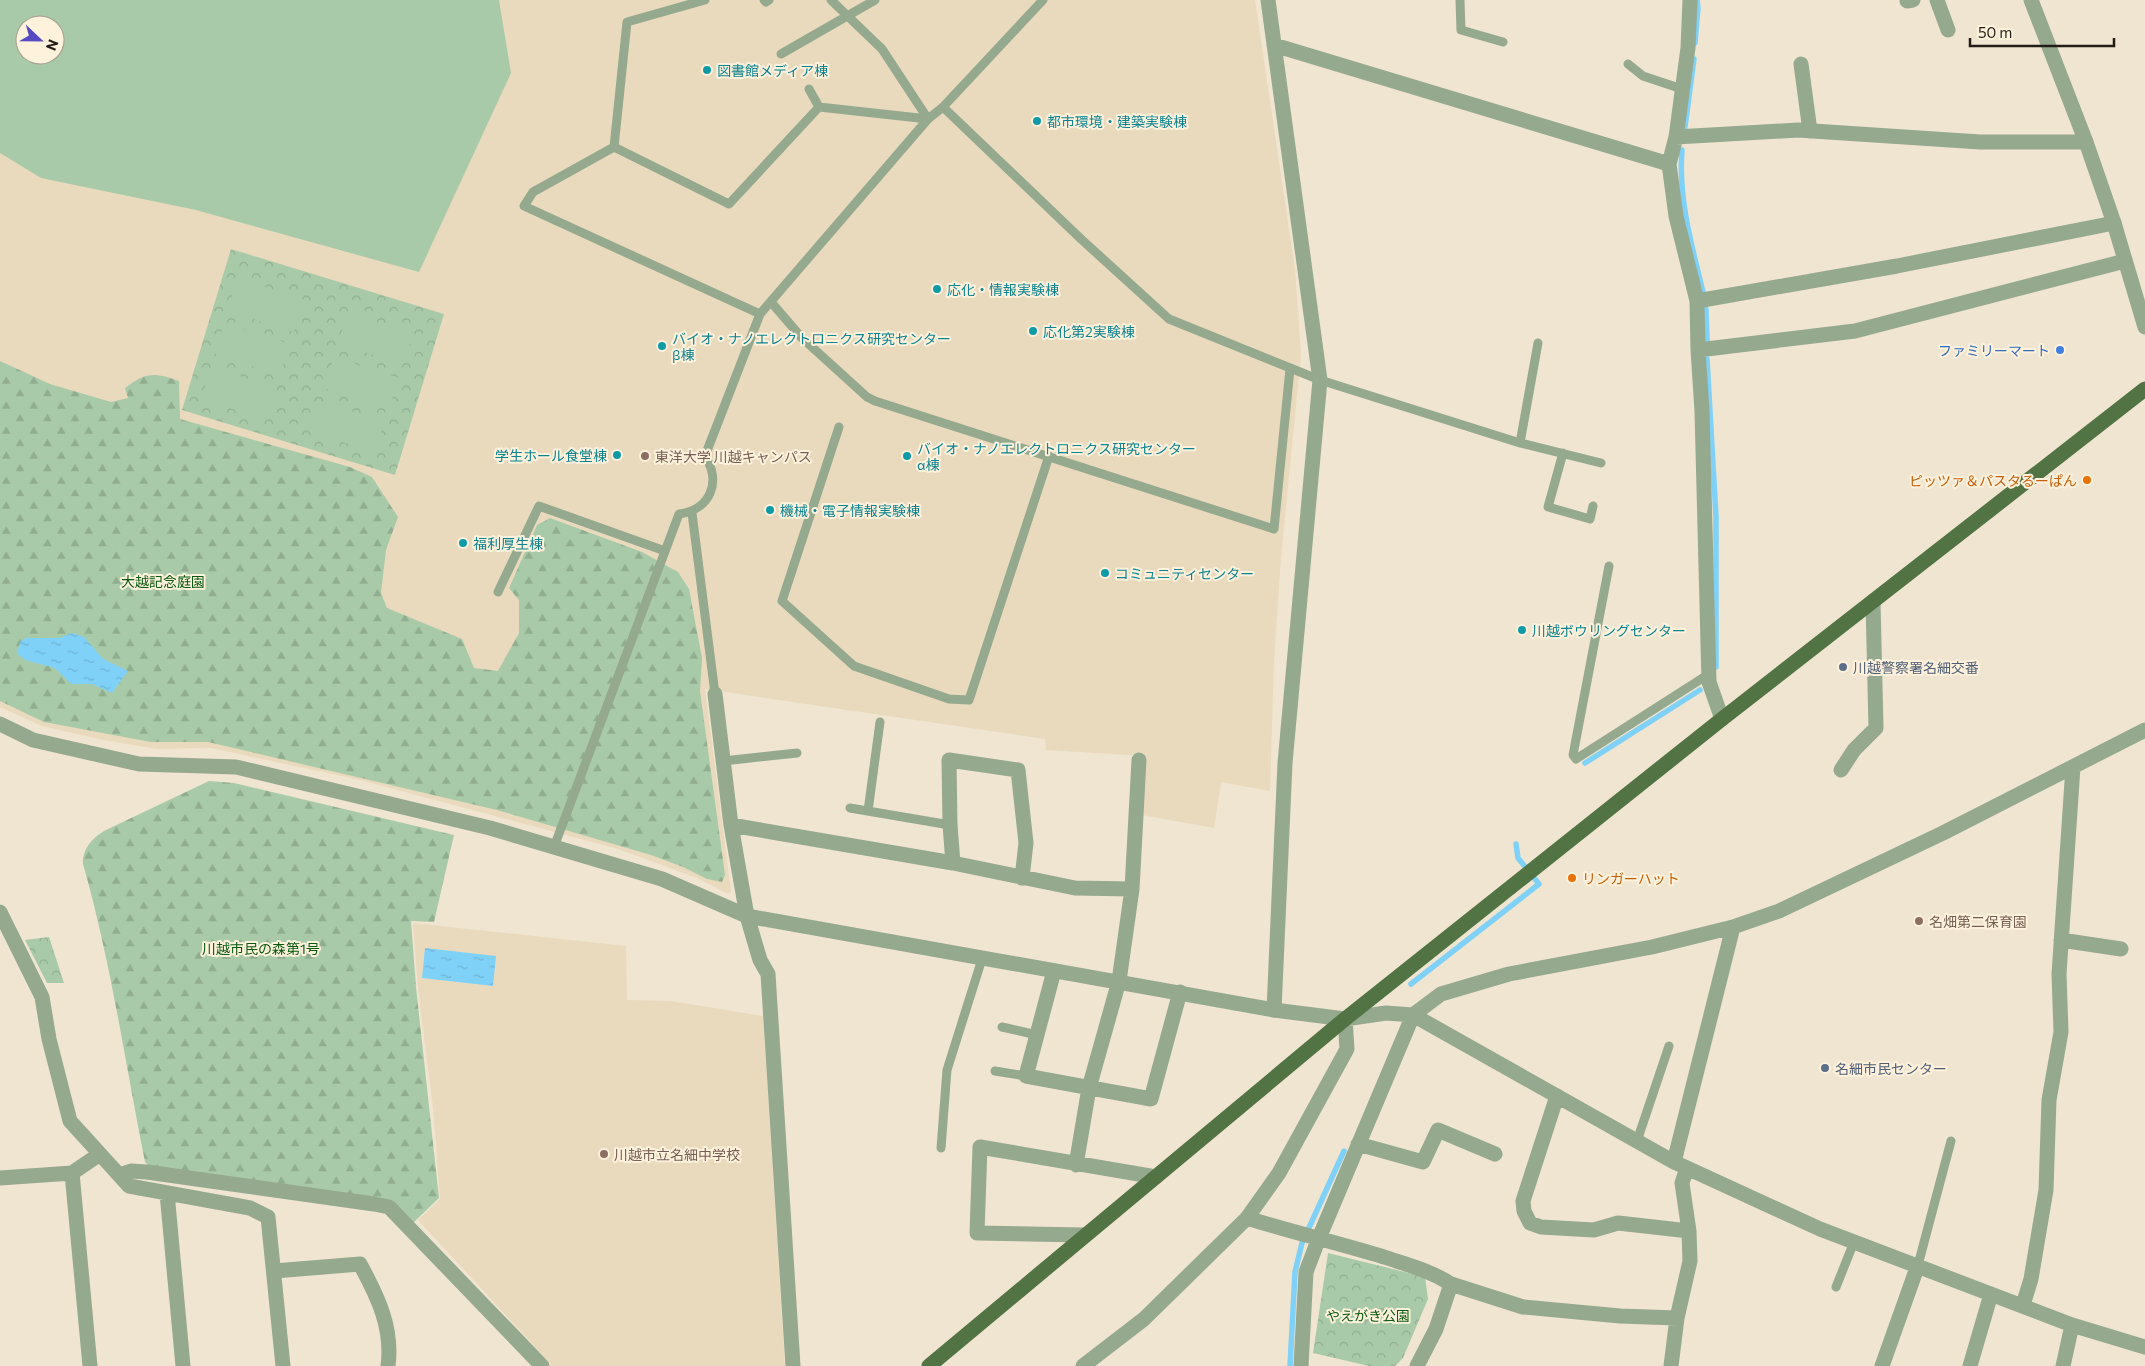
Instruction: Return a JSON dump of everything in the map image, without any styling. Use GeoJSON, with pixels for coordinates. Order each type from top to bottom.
{"type":"FeatureCollection","features":[{"type":"Feature","properties":{"kind":"main road"},"geometry":{"type":"LineString","coordinates":[[929,1366],[1345,1019],[1722,719],[2145,389]]}},
{"type":"Feature","properties":{"kind":"street"},"geometry":{"type":"LineString","coordinates":[[1268,0],[1320,380],[1285,763],[1274,1010]]}},
{"type":"Feature","properties":{"kind":"street"},"geometry":{"type":"LineString","coordinates":[[1690,0],[1688,48],[1676,137],[1669,164],[1676,216],[1697,301],[1702,410],[1709,682],[1722,719]]}},
{"type":"Feature","properties":{"kind":"street"},"geometry":{"type":"LineString","coordinates":[[1937,0],[1948,30]]}},
{"type":"Feature","properties":{"kind":"street"},"geometry":{"type":"LineString","coordinates":[[2031,0],[2086,142],[2114,223],[2145,327]]}},
{"type":"Feature","properties":{"kind":"street"},"geometry":{"type":"LineString","coordinates":[[1274,46],[1669,164]]}},
{"type":"Feature","properties":{"kind":"street"},"geometry":{"type":"LineString","coordinates":[[1801,64],[1810,131]]}},
{"type":"Feature","properties":{"kind":"street"},"geometry":{"type":"LineString","coordinates":[[1676,137],[1810,131],[1980,142],[2086,142]]}},
{"type":"Feature","properties":{"kind":"street"},"geometry":{"type":"LineString","coordinates":[[1697,301],[1897,266],[2114,223]]}},
{"type":"Feature","properties":{"kind":"street"},"geometry":{"type":"LineString","coordinates":[[1698,350],[1855,331],[2126,261]]}},
{"type":"Feature","properties":{"kind":"street"},"geometry":{"type":"LineString","coordinates":[[1841,770],[1854,750],[1876,728],[1873,602]]}},
{"type":"Feature","properties":{"kind":"street"},"geometry":{"type":"LineString","coordinates":[[715,694],[731,825],[747,916],[760,960],[768,974],[793,1366]]}},
{"type":"Feature","properties":{"kind":"street"},"geometry":{"type":"LineString","coordinates":[[0,724],[34,740],[139,764],[236,767],[490,828],[662,879],[747,916],[1274,1010],[1345,1019],[1386,1013],[1412,1015],[1637,1142],[1681,1165],[1820,1229],[2072,1324],[2145,1347]]}},
{"type":"Feature","properties":{"kind":"street"},"geometry":{"type":"LineString","coordinates":[[1300,1366],[1310,1236],[1358,1144],[1412,1015],[1441,994],[1509,974],[1652,947],[1733,928],[1788,907],[1943,833],[2145,730]]}},
{"type":"Feature","properties":{"kind":"street"},"geometry":{"type":"LineString","coordinates":[[953,863],[950,825],[949,760],[1018,770],[1026,844],[1022,878]]}},
{"type":"Feature","properties":{"kind":"street"},"geometry":{"type":"LineString","coordinates":[[1076,1164],[1089,1088],[1119,981],[1132,889],[1139,760]]}},
{"type":"Feature","properties":{"kind":"street"},"geometry":{"type":"LineString","coordinates":[[2023,1306],[2031,1279],[2046,1190],[2049,1100],[2061,1032],[2059,974],[2072,767]]}},
{"type":"Feature","properties":{"kind":"street"},"geometry":{"type":"LineString","coordinates":[[731,825],[953,863],[1075,888],[1132,889]]}},
{"type":"Feature","properties":{"kind":"street"},"geometry":{"type":"LineString","coordinates":[[0,912],[42,997],[48,1039],[70,1121],[129,1186],[250,1208],[268,1217],[283,1366]]}},
{"type":"Feature","properties":{"kind":"street"},"geometry":{"type":"LineString","coordinates":[[1675,1365],[1676,1318],[1690,1261],[1689,1231],[1681,1165],[1733,928]]}},
{"type":"Feature","properties":{"kind":"street"},"geometry":{"type":"LineString","coordinates":[[2061,940],[2121,949]]}},
{"type":"Feature","properties":{"kind":"street"},"geometry":{"type":"LineString","coordinates":[[1054,971],[1026,1076],[1150,1100],[1180,992]]}},
{"type":"Feature","properties":{"kind":"street"},"geometry":{"type":"LineString","coordinates":[[1083,1366],[1144,1319],[1247,1218],[1279,1173],[1347,1049],[1345,1019]]}},
{"type":"Feature","properties":{"kind":"street"},"geometry":{"type":"LineString","coordinates":[[1556,1096],[1523,1201],[1524,1211],[1530,1223],[1541,1227],[1594,1230],[1618,1224],[1689,1231]]}},
{"type":"Feature","properties":{"kind":"street"},"geometry":{"type":"LineString","coordinates":[[1358,1144],[1423,1162],[1438,1130],[1494,1154]]}},
{"type":"Feature","properties":{"kind":"street"},"geometry":{"type":"LineString","coordinates":[[1084,1235],[977,1233],[980,1147],[1156,1177]]}},
{"type":"Feature","properties":{"kind":"street"},"geometry":{"type":"LineString","coordinates":[[0,1178],[72,1173],[100,1154]]}},
{"type":"Feature","properties":{"kind":"street"},"geometry":{"type":"LineString","coordinates":[[119,1175],[131,1171],[147,1172],[389,1207],[542,1366]]}},
{"type":"Feature","properties":{"kind":"street"},"geometry":{"type":"LineString","coordinates":[[72,1173],[90,1366]]}},
{"type":"Feature","properties":{"kind":"street"},"geometry":{"type":"LineString","coordinates":[[167,1193],[184,1366]]}},
{"type":"Feature","properties":{"kind":"street"},"geometry":{"type":"LineString","coordinates":[[1247,1218],[1434,1273],[1451,1284],[1523,1307],[1620,1316],[1676,1318]]}},
{"type":"Feature","properties":{"kind":"street"},"geometry":{"type":"LineString","coordinates":[[274,1271],[360,1264],[375,1292],[387,1326],[388,1366]]}},
{"type":"Feature","properties":{"kind":"street"},"geometry":{"type":"LineString","coordinates":[[1882,1366],[1918,1265]]}},
{"type":"Feature","properties":{"kind":"street"},"geometry":{"type":"LineString","coordinates":[[1417,1366],[1436,1329],[1451,1284]]}},
{"type":"Feature","properties":{"kind":"street"},"geometry":{"type":"LineString","coordinates":[[1970,1366],[1991,1294]]}},
{"type":"Feature","properties":{"kind":"street"},"geometry":{"type":"LineString","coordinates":[[2063,1366],[2072,1324]]}},
{"type":"Feature","properties":{"kind":"lane"},"geometry":{"type":"LineString","coordinates":[[614,147],[627,22],[689,2],[705,0]]}},
{"type":"Feature","properties":{"kind":"lane"},"geometry":{"type":"LineString","coordinates":[[764,0],[766,2],[768,0]]}},
{"type":"Feature","properties":{"kind":"lane"},"geometry":{"type":"LineString","coordinates":[[831,0],[882,49],[928,119]]}},
{"type":"Feature","properties":{"kind":"lane"},"geometry":{"type":"LineString","coordinates":[[781,54],[875,0]]}},
{"type":"Feature","properties":{"kind":"lane"},"geometry":{"type":"LineString","coordinates":[[554,847],[679,514],[692,513],[705,503],[711,490],[713,468],[705,456],[760,314],[928,119],[943,107],[1043,0]]}},
{"type":"Feature","properties":{"kind":"lane"},"geometry":{"type":"LineString","coordinates":[[1460,0],[1461,30],[1503,42]]}},
{"type":"Feature","properties":{"kind":"lane"},"geometry":{"type":"LineString","coordinates":[[1628,64],[1644,76],[1682,89]]}},
{"type":"Feature","properties":{"kind":"lane"},"geometry":{"type":"LineString","coordinates":[[809,89],[819,107]]}},
{"type":"Feature","properties":{"kind":"lane"},"geometry":{"type":"LineString","coordinates":[[614,147],[729,204],[819,107]]}},
{"type":"Feature","properties":{"kind":"lane"},"geometry":{"type":"LineString","coordinates":[[819,107],[928,119]]}},
{"type":"Feature","properties":{"kind":"lane"},"geometry":{"type":"LineString","coordinates":[[943,107],[1081,239],[1169,319],[1320,380],[1520,443],[1601,463]]}},
{"type":"Feature","properties":{"kind":"lane"},"geometry":{"type":"LineString","coordinates":[[614,147],[532,192],[524,206],[760,314]]}},
{"type":"Feature","properties":{"kind":"lane"},"geometry":{"type":"LineString","coordinates":[[771,302],[802,338],[867,397],[1274,529],[1290,369]]}},
{"type":"Feature","properties":{"kind":"lane"},"geometry":{"type":"LineString","coordinates":[[1520,443],[1538,343]]}},
{"type":"Feature","properties":{"kind":"lane"},"geometry":{"type":"LineString","coordinates":[[839,427],[782,601],[854,666],[949,699],[969,700],[1049,456]]}},
{"type":"Feature","properties":{"kind":"lane"},"geometry":{"type":"LineString","coordinates":[[1563,454],[1548,507],[1590,519],[1593,506]]}},
{"type":"Feature","properties":{"kind":"lane"},"geometry":{"type":"LineString","coordinates":[[498,592],[539,506],[665,551]]}},
{"type":"Feature","properties":{"kind":"lane"},"geometry":{"type":"LineString","coordinates":[[692,513],[715,694]]}},
{"type":"Feature","properties":{"kind":"lane"},"geometry":{"type":"LineString","coordinates":[[1609,566],[1573,755],[1576,759],[1709,674]]}},
{"type":"Feature","properties":{"kind":"lane"},"geometry":{"type":"LineString","coordinates":[[868,811],[880,722]]}},
{"type":"Feature","properties":{"kind":"lane"},"geometry":{"type":"LineString","coordinates":[[723,761],[797,753]]}},
{"type":"Feature","properties":{"kind":"lane"},"geometry":{"type":"LineString","coordinates":[[850,808],[950,825]]}},
{"type":"Feature","properties":{"kind":"lane"},"geometry":{"type":"LineString","coordinates":[[941,1148],[947,1070],[982,959]]}},
{"type":"Feature","properties":{"kind":"lane"},"geometry":{"type":"LineString","coordinates":[[1002,1027],[1037,1035]]}},
{"type":"Feature","properties":{"kind":"lane"},"geometry":{"type":"LineString","coordinates":[[1637,1142],[1669,1046]]}},
{"type":"Feature","properties":{"kind":"lane"},"geometry":{"type":"LineString","coordinates":[[995,1070],[1026,1076]]}},
{"type":"Feature","properties":{"kind":"lane"},"geometry":{"type":"LineString","coordinates":[[1918,1265],[1951,1142]]}},
{"type":"Feature","properties":{"kind":"lane"},"geometry":{"type":"LineString","coordinates":[[1836,1287],[1854,1242]]}},
{"type":"Feature","properties":{"kind":"shaded area","name":"東洋大学 川越キャンパス"},"geometry":{"type":"Polygon","coordinates":[[[0,0],[1255,0],[1295,269],[1301,355],[1281,557],[1274,662],[1270,791],[1221,782],[1214,828],[1142,815],[1145,756],[1046,750],[1045,739],[705,689],[731,891],[728,894],[697,878],[618,849],[360,780],[211,748],[157,749],[103,740],[42,726],[0,707],[0,0]]]}},
{"type":"Feature","properties":{"kind":"shaded area","name":"川越市立名細中学校"},"geometry":{"type":"Polygon","coordinates":[[[413,923],[626,946],[627,1000],[671,1001],[763,1016],[785,1366],[551,1366],[418,1220],[440,1199],[433,1108],[418,989],[413,923]]]}},
{"type":"Feature","properties":{"kind":"green space"},"geometry":{"type":"Polygon","coordinates":[[[0,0],[499,0],[511,73],[419,272],[196,210],[41,178],[0,153],[0,0]]]}},
{"type":"Feature","properties":{"kind":"green space"},"geometry":{"type":"Polygon","coordinates":[[[231,249],[444,314],[395,475],[182,410],[231,249]]]}},
{"type":"Feature","properties":{"kind":"green space"},"geometry":{"type":"Polygon","coordinates":[[[238,278],[305,300],[294,332],[227,311],[238,278]]]}},
{"type":"Feature","properties":{"kind":"green space"},"geometry":{"type":"Polygon","coordinates":[[[348,312],[413,335],[402,365],[338,343],[348,312]]]}},
{"type":"Feature","properties":{"kind":"green space"},"geometry":{"type":"Polygon","coordinates":[[[224,323],[290,344],[280,375],[215,354],[224,323]]]}},
{"type":"Feature","properties":{"kind":"green space"},"geometry":{"type":"Polygon","coordinates":[[[334,357],[399,378],[389,409],[324,388],[334,357]]]}},
{"type":"Feature","properties":{"kind":"green space","name":"大越記念庭園"},"geometry":{"type":"Polygon","coordinates":[[[0,361],[50,384],[111,402],[128,398],[125,388],[145,376],[157,375],[171,378],[179,381],[180,419],[350,467],[372,477],[398,517],[386,550],[381,593],[387,608],[462,639],[474,668],[498,671],[519,633],[519,600],[509,588],[537,525],[550,518],[642,552],[678,572],[689,589],[702,658],[700,691],[725,875],[722,882],[707,879],[683,867],[651,855],[497,810],[208,742],[151,742],[44,722],[0,701],[0,361]]]}},
{"type":"Feature","properties":{"kind":"green space"},"geometry":{"type":"Polygon","coordinates":[[[211,367],[277,388],[267,420],[201,399],[211,367]]]}},
{"type":"Feature","properties":{"kind":"green space"},"geometry":{"type":"Polygon","coordinates":[[[320,401],[384,422],[375,452],[310,432],[320,401]]]}},
{"type":"Feature","properties":{"kind":"green space","name":"川越市民の森第1号"},"geometry":{"type":"Polygon","coordinates":[[[209,781],[234,783],[454,835],[434,922],[411,921],[416,987],[439,1198],[412,1224],[402,1213],[153,1170],[145,1162],[110,975],[83,864],[84,853],[89,844],[106,830],[209,781]]]}},
{"type":"Feature","properties":{"kind":"green space"},"geometry":{"type":"Polygon","coordinates":[[[49,937],[64,983],[47,983],[25,940],[49,937]]]}},
{"type":"Feature","properties":{"kind":"green space","name":"やえがき公園"},"geometry":{"type":"Polygon","coordinates":[[[1328,1253],[1425,1277],[1428,1299],[1403,1358],[1395,1366],[1369,1366],[1313,1353],[1328,1253]]]}},
{"type":"Feature","properties":{"kind":"water"},"geometry":{"type":"Polygon","coordinates":[[[72,633],[84,637],[103,659],[128,671],[112,693],[92,684],[71,684],[55,668],[25,660],[17,653],[20,642],[26,638],[59,638],[72,633]]]}},
{"type":"Feature","properties":{"kind":"water"},"geometry":{"type":"Polygon","coordinates":[[[425,948],[496,956],[493,986],[422,978],[425,948]]]}},
{"type":"Feature","properties":{"kind":"waterway"},"geometry":{"type":"LineString","coordinates":[[1695,43],[1697,0]]}},
{"type":"Feature","properties":{"kind":"waterway"},"geometry":{"type":"LineString","coordinates":[[1685,127],[1694,59]]}},
{"type":"Feature","properties":{"kind":"waterway"},"geometry":{"type":"LineString","coordinates":[[1682,150],[1681,168],[1684,204],[1690,240],[1703,292]]}},
{"type":"Feature","properties":{"kind":"waterway"},"geometry":{"type":"LineString","coordinates":[[1706,309],[1707,340]]}},
{"type":"Feature","properties":{"kind":"waterway"},"geometry":{"type":"LineString","coordinates":[[1707,359],[1716,517],[1716,667]]}},
{"type":"Feature","properties":{"kind":"waterway"},"geometry":{"type":"LineString","coordinates":[[1585,763],[1700,690]]}},
{"type":"Feature","properties":{"kind":"waterway"},"geometry":{"type":"LineString","coordinates":[[1411,984],[1539,884],[1518,858],[1516,844]]}},
{"type":"Feature","properties":{"kind":"waterway"},"geometry":{"type":"LineString","coordinates":[[1290,1366],[1295,1272],[1302,1243],[1344,1151]]}},
{"type":"Feature","properties":{"kind":"place","name":"図書館メディア棟"},"geometry":{"type":"Point","coordinates":[707,70]}},
{"type":"Feature","properties":{"kind":"place","name":"都市環境・建築実験棟"},"geometry":{"type":"Point","coordinates":[1037,121]}},
{"type":"Feature","properties":{"kind":"place","name":"応化・情報実験棟"},"geometry":{"type":"Point","coordinates":[937,289]}},
{"type":"Feature","properties":{"kind":"place","name":"応化第2実験棟"},"geometry":{"type":"Point","coordinates":[1033,331]}},
{"type":"Feature","properties":{"kind":"place","name":"バイオ・ナノエレクトロニクス研究センター β棟"},"geometry":{"type":"Point","coordinates":[662,346]}},
{"type":"Feature","properties":{"kind":"place","name":"ファミリーマート"},"geometry":{"type":"Point","coordinates":[2060,350]}},
{"type":"Feature","properties":{"kind":"place","name":"学生ホール食堂棟"},"geometry":{"type":"Point","coordinates":[617,455]}},
{"type":"Feature","properties":{"kind":"place","name":"東洋大学 川越キャンパス"},"geometry":{"type":"Point","coordinates":[645,456]}},
{"type":"Feature","properties":{"kind":"place","name":"バイオ・ナノエレクトロニクス研究センター α棟"},"geometry":{"type":"Point","coordinates":[907,456]}},
{"type":"Feature","properties":{"kind":"place","name":"ピッツァ＆パスタるーぱん"},"geometry":{"type":"Point","coordinates":[2087,480]}},
{"type":"Feature","properties":{"kind":"place","name":"機械・電子情報実験棟"},"geometry":{"type":"Point","coordinates":[770,510]}},
{"type":"Feature","properties":{"kind":"place","name":"福利厚生棟"},"geometry":{"type":"Point","coordinates":[463,543]}},
{"type":"Feature","properties":{"kind":"place","name":"コミュニティセンター"},"geometry":{"type":"Point","coordinates":[1105,573]}},
{"type":"Feature","properties":{"kind":"place","name":"川越ボウリングセンター"},"geometry":{"type":"Point","coordinates":[1522,630]}},
{"type":"Feature","properties":{"kind":"place","name":"川越警察署名細交番"},"geometry":{"type":"Point","coordinates":[1843,667]}},
{"type":"Feature","properties":{"kind":"place","name":"リンガーハット"},"geometry":{"type":"Point","coordinates":[1572,878]}},
{"type":"Feature","properties":{"kind":"place","name":"名畑第二保育園"},"geometry":{"type":"Point","coordinates":[1919,921]}},
{"type":"Feature","properties":{"kind":"place","name":"名細市民センター"},"geometry":{"type":"Point","coordinates":[1825,1068]}},
{"type":"Feature","properties":{"kind":"place","name":"川越市立名細中学校"},"geometry":{"type":"Point","coordinates":[604,1154]}}]}
